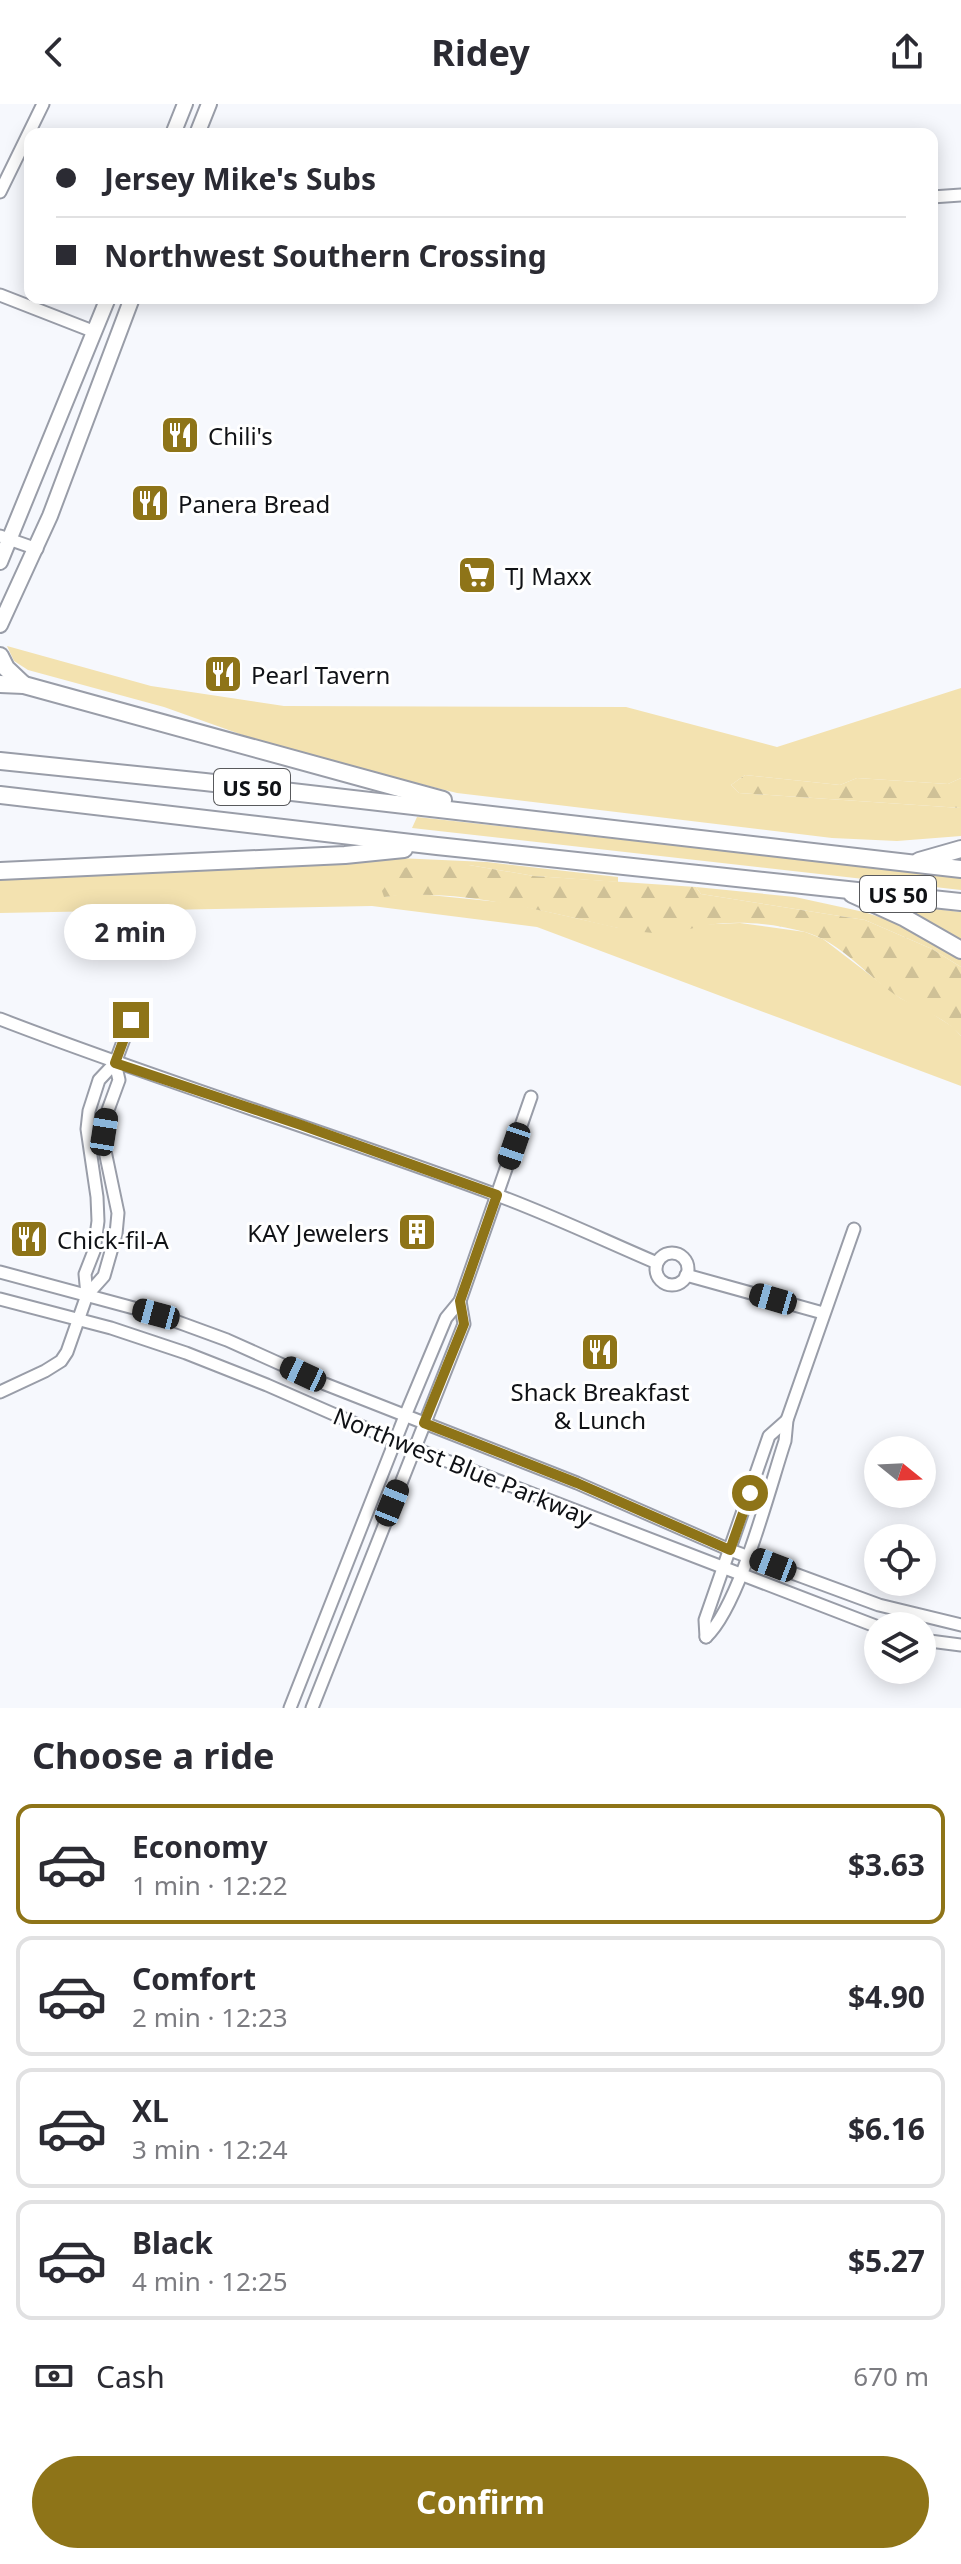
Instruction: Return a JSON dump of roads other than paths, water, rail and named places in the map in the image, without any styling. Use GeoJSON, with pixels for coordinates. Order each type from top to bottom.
{"type":"FeatureCollection","features":[{"type":"Feature","properties":{"kind":"highway"},"geometry":{"type":"LineString","coordinates":[[0,656],[6,668],[24,685]]}},
{"type":"Feature","properties":{"kind":"highway"},"geometry":{"type":"LineString","coordinates":[[0,684],[24,685],[503,816]]}},
{"type":"Feature","properties":{"kind":"highway","name":"US 50"},"geometry":{"type":"LineString","coordinates":[[0,761],[910,863],[961,849]]}},
{"type":"Feature","properties":{"kind":"highway","name":"US 50"},"geometry":{"type":"LineString","coordinates":[[0,795],[961,902]]}},
{"type":"Feature","properties":{"kind":"highway"},"geometry":{"type":"LineString","coordinates":[[0,871],[345,855],[437,846]]}},
{"type":"Feature","properties":{"kind":"highway"},"geometry":{"type":"LineString","coordinates":[[910,863],[961,869]]}},
{"type":"Feature","properties":{"kind":"highway"},"geometry":{"type":"LineString","coordinates":[[836,887],[905,918],[961,950]]}},
{"type":"Feature","properties":{"kind":"main road"},"geometry":{"type":"LineString","coordinates":[[175,128],[185,104]]}},
{"type":"Feature","properties":{"kind":"main road"},"geometry":{"type":"LineString","coordinates":[[199,128],[209,104]]}},
{"type":"Feature","properties":{"kind":"main road"},"geometry":{"type":"LineString","coordinates":[[0,562],[5,538],[106,304]]}},
{"type":"Feature","properties":{"kind":"main road"},"geometry":{"type":"LineString","coordinates":[[0,625],[37,549],[130,304]]}},
{"type":"Feature","properties":{"kind":"main road"},"geometry":{"type":"LineString","coordinates":[[95,332],[102,347],[101,378]]}},
{"type":"Feature","properties":{"kind":"street"},"geometry":{"type":"LineString","coordinates":[[31,128],[43,104]]}},
{"type":"Feature","properties":{"kind":"street"},"geometry":{"type":"LineString","coordinates":[[0,192],[24,143]]}},
{"type":"Feature","properties":{"kind":"street"},"geometry":{"type":"LineString","coordinates":[[938,197],[961,195]]}},
{"type":"Feature","properties":{"kind":"street"},"geometry":{"type":"LineString","coordinates":[[0,295],[95,332]]}},
{"type":"Feature","properties":{"kind":"street"},"geometry":{"type":"LineString","coordinates":[[5,538],[37,549]]}},
{"type":"Feature","properties":{"kind":"street"},"geometry":{"type":"LineString","coordinates":[[0,1019],[115,1063],[497,1195],[657,1263]]}},
{"type":"Feature","properties":{"kind":"street"},"geometry":{"type":"LineString","coordinates":[[87,1295],[85,1274],[94,1251],[98,1221],[87,1129],[89,1111],[99,1080],[115,1063],[131,1020]]}},
{"type":"Feature","properties":{"kind":"street"},"geometry":{"type":"LineString","coordinates":[[0,1392],[61,1361],[87,1295],[104,1276],[116,1234],[118,1213],[104,1132],[119,1080],[115,1063]]}},
{"type":"Feature","properties":{"kind":"street"},"geometry":{"type":"LineString","coordinates":[[290,1708],[405,1416],[446,1318],[460,1301],[531,1097]]}},
{"type":"Feature","properties":{"kind":"street"},"geometry":{"type":"LineString","coordinates":[[787,1420],[769,1436],[705,1620],[706,1637],[719,1625],[747,1555],[785,1441],[787,1420],[854,1229]]}},
{"type":"Feature","properties":{"kind":"street"},"geometry":{"type":"LineString","coordinates":[[668,1253],[678,1254],[685,1261],[686,1275],[679,1283],[668,1284],[657,1273],[657,1263],[668,1253]]}},
{"type":"Feature","properties":{"kind":"street","name":"Northwest Blue Parkway"},"geometry":{"type":"LineString","coordinates":[[0,1272],[156,1314],[227,1340],[325,1384],[577,1483],[730,1550],[879,1605],[961,1625]]}},
{"type":"Feature","properties":{"kind":"street"},"geometry":{"type":"LineString","coordinates":[[686,1275],[823,1313]]}},
{"type":"Feature","properties":{"kind":"street","name":"Northwest Blue Parkway"},"geometry":{"type":"LineString","coordinates":[[0,1299],[186,1353],[395,1441],[864,1622]]}},
{"type":"Feature","properties":{"kind":"street"},"geometry":{"type":"LineString","coordinates":[[312,1708],[464,1324],[460,1301]]}},
{"type":"Feature","properties":{"kind":"street"},"geometry":{"type":"LineString","coordinates":[[936,1642],[961,1645]]}},
{"type":"Feature","properties":{"kind":"place","name":"Chili's"},"geometry":{"type":"Point","coordinates":[180,435]}},
{"type":"Feature","properties":{"kind":"place","name":"Panera Bread"},"geometry":{"type":"Point","coordinates":[150,503]}},
{"type":"Feature","properties":{"kind":"place","name":"TJ Maxx"},"geometry":{"type":"Point","coordinates":[477,575]}},
{"type":"Feature","properties":{"kind":"place","name":"Pearl Tavern"},"geometry":{"type":"Point","coordinates":[223,674]}},
{"type":"Feature","properties":{"kind":"place","name":"KAY Jewelers"},"geometry":{"type":"Point","coordinates":[417,1232]}},
{"type":"Feature","properties":{"kind":"place","name":"Chick-fil-A"},"geometry":{"type":"Point","coordinates":[29,1239]}},
{"type":"Feature","properties":{"kind":"place","name":"Shack Breakfast & Lunch"},"geometry":{"type":"Point","coordinates":[600,1352]}}]}
